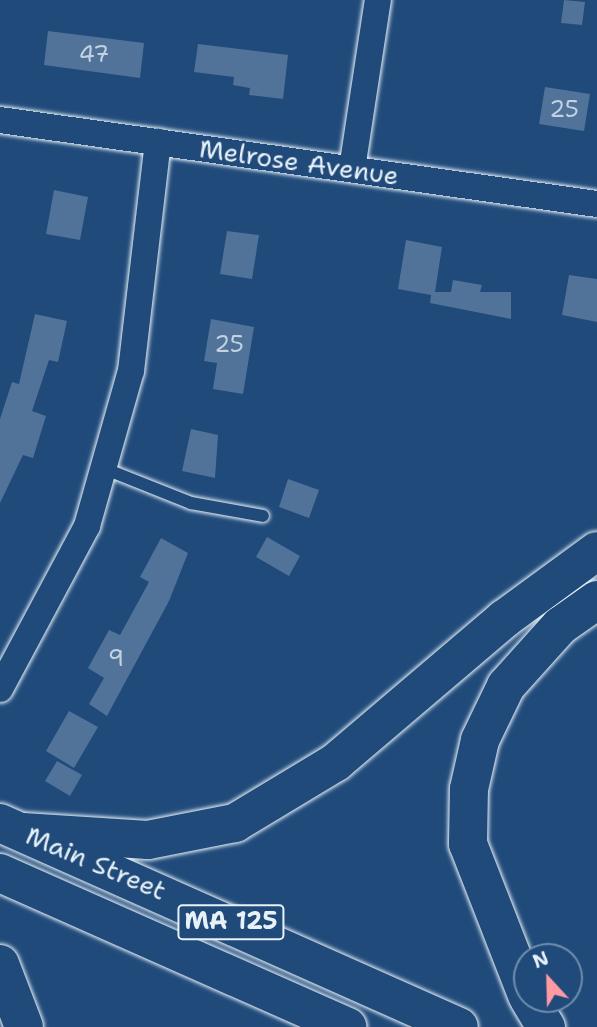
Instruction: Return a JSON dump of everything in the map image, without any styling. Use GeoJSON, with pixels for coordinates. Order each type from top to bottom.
{"type":"FeatureCollection","features":[{"type":"Feature","properties":{"kind":"highway"},"geometry":{"type":"LineString","coordinates":[[12,827],[148,840],[235,823],[335,762],[504,619],[597,551]]}},
{"type":"Feature","properties":{"kind":"highway"},"geometry":{"type":"LineString","coordinates":[[513,959],[468,844],[469,789],[480,740],[506,686],[560,626],[597,600]]}},
{"type":"Feature","properties":{"kind":"highway","name":"Main Street"},"geometry":{"type":"LineString","coordinates":[[12,827],[459,1027]]}},
{"type":"Feature","properties":{"kind":"highway","name":"Main Street"},"geometry":{"type":"LineString","coordinates":[[0,873],[347,1027]]}},
{"type":"Feature","properties":{"kind":"highway"},"geometry":{"type":"LineString","coordinates":[[0,964],[24,1027]]}},
{"type":"Feature","properties":{"kind":"street"},"geometry":{"type":"LineString","coordinates":[[352,169],[378,0]]}},
{"type":"Feature","properties":{"kind":"street","name":"Melrose Avenue"},"geometry":{"type":"LineString","coordinates":[[0,120],[597,204]]}},
{"type":"Feature","properties":{"kind":"street"},"geometry":{"type":"LineString","coordinates":[[0,689],[87,526],[131,371],[158,142]]}},
{"type":"Feature","properties":{"kind":"lane"},"geometry":{"type":"LineString","coordinates":[[103,468],[191,503],[263,516]]}},
{"type":"Feature","properties":{"kind":"building"},"geometry":{"type":"Polygon","coordinates":[[[564,0],[585,2],[582,25],[561,23],[564,0]]]}},
{"type":"Feature","properties":{"kind":"building"},"geometry":{"type":"Polygon","coordinates":[[[48,31],[144,43],[140,78],[44,65],[48,31]]]}},
{"type":"Feature","properties":{"kind":"building"},"geometry":{"type":"Polygon","coordinates":[[[198,44],[288,55],[283,99],[249,95],[250,88],[233,85],[234,77],[194,72],[198,44]]]}},
{"type":"Feature","properties":{"kind":"building"},"geometry":{"type":"Polygon","coordinates":[[[545,87],[590,94],[584,131],[539,124],[545,87]]]}},
{"type":"Feature","properties":{"kind":"building"},"geometry":{"type":"Polygon","coordinates":[[[54,190],[88,197],[80,240],[46,234],[54,190]]]}},
{"type":"Feature","properties":{"kind":"building"},"geometry":{"type":"Polygon","coordinates":[[[227,231],[259,235],[252,279],[220,274],[227,231]]]}},
{"type":"Feature","properties":{"kind":"building"},"geometry":{"type":"Polygon","coordinates":[[[406,240],[442,247],[435,292],[451,292],[453,280],[482,285],[480,292],[511,292],[511,319],[430,303],[431,295],[398,289],[406,240]]]}},
{"type":"Feature","properties":{"kind":"building"},"geometry":{"type":"Polygon","coordinates":[[[569,275],[597,279],[597,322],[562,315],[569,275]]]}},
{"type":"Feature","properties":{"kind":"building"},"geometry":{"type":"Polygon","coordinates":[[[35,314],[67,321],[58,362],[49,360],[32,411],[46,416],[33,458],[23,455],[0,503],[0,419],[12,382],[19,384],[35,314]]]}},
{"type":"Feature","properties":{"kind":"building"},"geometry":{"type":"Polygon","coordinates":[[[211,319],[254,327],[243,394],[213,389],[217,363],[204,361],[211,319]]]}},
{"type":"Feature","properties":{"kind":"building"},"geometry":{"type":"Polygon","coordinates":[[[191,429],[218,435],[215,478],[182,471],[191,429]]]}},
{"type":"Feature","properties":{"kind":"building"},"geometry":{"type":"Polygon","coordinates":[[[288,479],[319,490],[309,518],[279,507],[288,479]]]}},
{"type":"Feature","properties":{"kind":"building"},"geometry":{"type":"Polygon","coordinates":[[[267,537],[300,556],[289,576],[256,557],[267,537]]]}},
{"type":"Feature","properties":{"kind":"building"},"geometry":{"type":"Polygon","coordinates":[[[161,538],[188,553],[169,601],[107,716],[89,704],[104,678],[88,668],[109,630],[120,635],[149,582],[140,577],[161,538]]]}},
{"type":"Feature","properties":{"kind":"building"},"geometry":{"type":"Polygon","coordinates":[[[69,711],[98,727],[74,768],[46,751],[69,711]]]}},
{"type":"Feature","properties":{"kind":"building"},"geometry":{"type":"Polygon","coordinates":[[[57,761],[82,775],[70,796],[45,781],[57,761]]]}}]}
